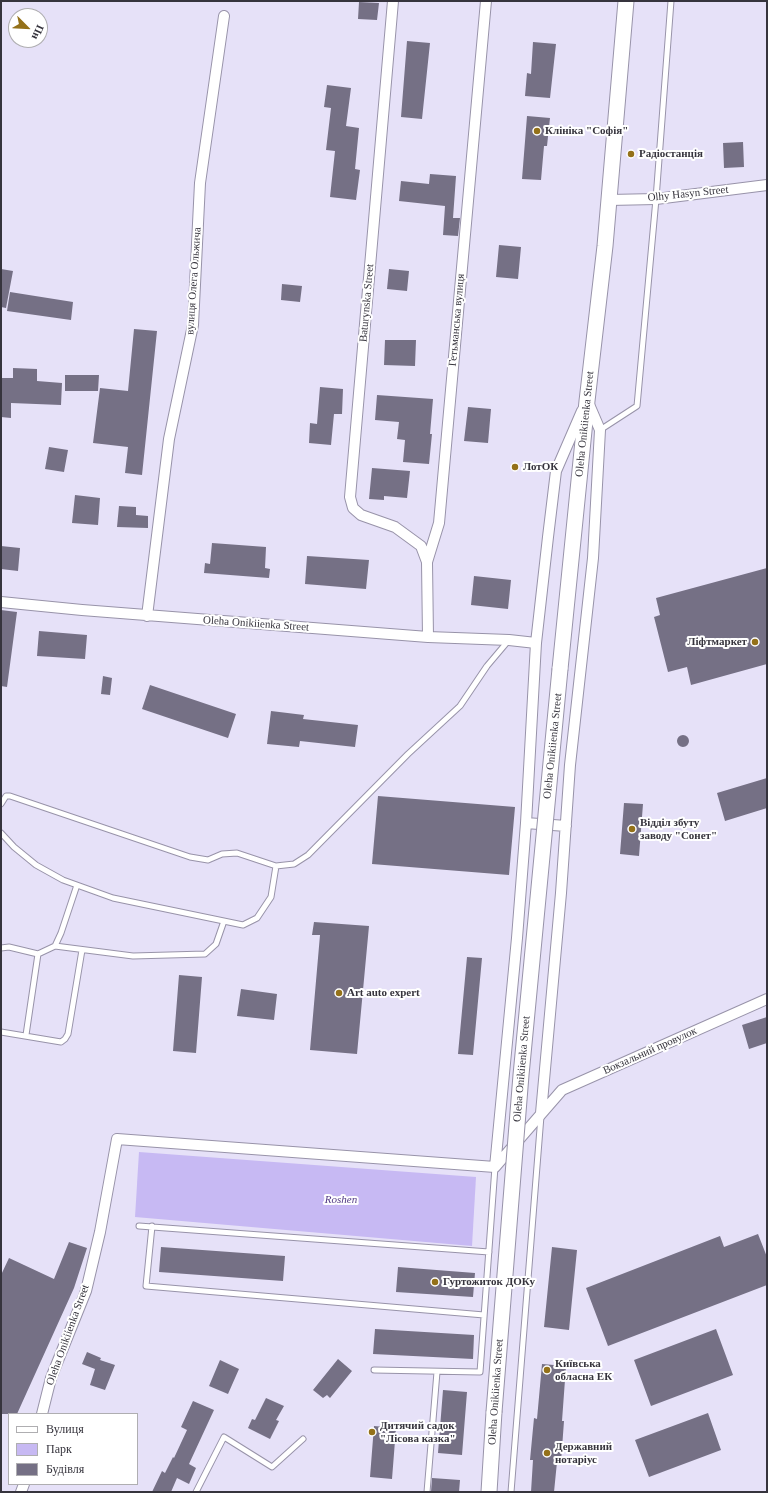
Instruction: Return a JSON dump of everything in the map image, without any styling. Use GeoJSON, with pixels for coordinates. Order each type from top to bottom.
{"type":"FeatureCollection","features":[{"type":"Feature","properties":{"kind":"main road","name":"Oleha Onikiienka Street"},"geometry":{"type":"LineString","coordinates":[[489,1492],[521,1075],[560,669],[609,200],[626,1]]}},
{"type":"Feature","properties":{"kind":"street","name":"Baturynska Street"},"geometry":{"type":"LineString","coordinates":[[393,1],[350,497],[353,508],[361,515],[395,527],[421,546],[427,562]]}},
{"type":"Feature","properties":{"kind":"street","name":"Гетьманська вулиця"},"geometry":{"type":"LineString","coordinates":[[428,638],[427,562],[439,523],[486,1]]}},
{"type":"Feature","properties":{"kind":"street","name":"вулиця Олега Ольжича"},"geometry":{"type":"LineString","coordinates":[[146,616],[169,439],[193,325],[200,183],[224,16]]}},
{"type":"Feature","properties":{"kind":"street","name":"Olhy Hasyn Street"},"geometry":{"type":"LineString","coordinates":[[609,200],[656,199],[767,185]]}},
{"type":"Feature","properties":{"kind":"street"},"geometry":{"type":"LineString","coordinates":[[541,1113],[570,765],[593,558],[600,430],[587,401]]}},
{"type":"Feature","properties":{"kind":"street"},"geometry":{"type":"LineString","coordinates":[[495,1166],[526,823],[536,643],[556,471],[587,401]]}},
{"type":"Feature","properties":{"kind":"street","name":"Oleha Onikiienka Street"},"geometry":{"type":"LineString","coordinates":[[1,602],[146,616],[428,638],[509,640],[536,643]]}},
{"type":"Feature","properties":{"kind":"street"},"geometry":{"type":"LineString","coordinates":[[526,823],[566,826]]}},
{"type":"Feature","properties":{"kind":"street","name":"Вокзальний провулок"},"geometry":{"type":"LineString","coordinates":[[495,1166],[562,1090],[767,999]]}},
{"type":"Feature","properties":{"kind":"street","name":"Oleha Onikiienka Street"},"geometry":{"type":"LineString","coordinates":[[42,1413],[51,1378],[86,1291],[100,1232],[117,1139],[495,1166]]}},
{"type":"Feature","properties":{"kind":"lane"},"geometry":{"type":"LineString","coordinates":[[600,430],[637,406],[656,199],[671,1]]}},
{"type":"Feature","properties":{"kind":"lane"},"geometry":{"type":"LineString","coordinates":[[1,804],[6,796],[10,796],[190,857],[208,860],[222,854],[237,853],[276,866],[294,864],[308,855],[408,754],[460,706],[487,666],[509,640]]}},
{"type":"Feature","properties":{"kind":"lane"},"geometry":{"type":"LineString","coordinates":[[1,833],[14,847],[36,865],[63,880],[113,898],[243,925],[257,918],[271,898],[276,866]]}},
{"type":"Feature","properties":{"kind":"lane"},"geometry":{"type":"LineString","coordinates":[[55,946],[78,885]]}},
{"type":"Feature","properties":{"kind":"lane"},"geometry":{"type":"LineString","coordinates":[[1,948],[9,947],[38,954],[55,946],[133,956],[206,954],[216,944],[224,921]]}},
{"type":"Feature","properties":{"kind":"lane"},"geometry":{"type":"LineString","coordinates":[[1,1032],[61,1042],[65,1039],[68,1034],[82,950]]}},
{"type":"Feature","properties":{"kind":"lane"},"geometry":{"type":"LineString","coordinates":[[26,1035],[38,954]]}},
{"type":"Feature","properties":{"kind":"lane"},"geometry":{"type":"LineString","coordinates":[[511,1492],[541,1113]]}},
{"type":"Feature","properties":{"kind":"lane"},"geometry":{"type":"LineString","coordinates":[[374,1370],[480,1372],[495,1166]]}},
{"type":"Feature","properties":{"kind":"lane"},"geometry":{"type":"LineString","coordinates":[[139,1226],[489,1252]]}},
{"type":"Feature","properties":{"kind":"lane"},"geometry":{"type":"LineString","coordinates":[[152,1226],[146,1286],[484,1315]]}},
{"type":"Feature","properties":{"kind":"lane"},"geometry":{"type":"LineString","coordinates":[[427,1492],[437,1372]]}},
{"type":"Feature","properties":{"kind":"lane"},"geometry":{"type":"LineString","coordinates":[[196,1492],[224,1436],[272,1467],[303,1439]]}},
{"type":"Feature","properties":{"kind":"green space","name":"Roshen"},"geometry":{"type":"Polygon","coordinates":[[[139,1152],[476,1177],[472,1246],[135,1217],[139,1152]]]}},
{"type":"Feature","properties":{"kind":"building"},"geometry":{"type":"Polygon","coordinates":[[[359,2],[379,3],[377,20],[358,19],[359,2]]]}},
{"type":"Feature","properties":{"kind":"building"},"geometry":{"type":"Polygon","coordinates":[[[407,41],[430,43],[422,119],[401,117],[407,41]]]}},
{"type":"Feature","properties":{"kind":"building"},"geometry":{"type":"Polygon","coordinates":[[[533,42],[556,44],[550,98],[525,96],[527,73],[531,74],[533,42]]]}},
{"type":"Feature","properties":{"kind":"building"},"geometry":{"type":"Polygon","coordinates":[[[327,85],[351,88],[346,126],[359,128],[355,169],[360,170],[356,200],[330,197],[335,151],[326,150],[331,108],[324,107],[327,85]]]}},
{"type":"Feature","properties":{"kind":"building"},"geometry":{"type":"Polygon","coordinates":[[[527,116],[550,118],[547,146],[544,146],[541,180],[522,179],[527,116]]]}},
{"type":"Feature","properties":{"kind":"building"},"geometry":{"type":"Polygon","coordinates":[[[743,142],[744,167],[724,168],[723,143],[743,142]]]}},
{"type":"Feature","properties":{"kind":"building"},"geometry":{"type":"Polygon","coordinates":[[[430,174],[456,176],[453,218],[460,218],[458,236],[443,235],[445,206],[399,201],[401,181],[429,184],[430,174]]]}},
{"type":"Feature","properties":{"kind":"building"},"geometry":{"type":"Polygon","coordinates":[[[499,245],[521,247],[518,279],[496,277],[499,245]]]}},
{"type":"Feature","properties":{"kind":"building"},"geometry":{"type":"Polygon","coordinates":[[[1,269],[13,271],[6,308],[1,307],[1,269]]]}},
{"type":"Feature","properties":{"kind":"building"},"geometry":{"type":"Polygon","coordinates":[[[389,269],[409,271],[407,291],[387,289],[389,269]]]}},
{"type":"Feature","properties":{"kind":"building"},"geometry":{"type":"Polygon","coordinates":[[[282,284],[302,286],[300,302],[281,300],[282,284]]]}},
{"type":"Feature","properties":{"kind":"building"},"geometry":{"type":"Polygon","coordinates":[[[10,292],[73,302],[71,320],[7,311],[10,292]]]}},
{"type":"Feature","properties":{"kind":"building"},"geometry":{"type":"Polygon","coordinates":[[[134,329],[157,331],[142,475],[125,473],[128,447],[93,443],[100,388],[128,391],[134,329]]]}},
{"type":"Feature","properties":{"kind":"building"},"geometry":{"type":"Polygon","coordinates":[[[385,340],[416,340],[415,366],[384,365],[385,340]]]}},
{"type":"Feature","properties":{"kind":"building"},"geometry":{"type":"Polygon","coordinates":[[[13,368],[37,369],[37,381],[62,383],[61,405],[11,403],[11,418],[1,417],[1,378],[13,378],[13,368]]]}},
{"type":"Feature","properties":{"kind":"building"},"geometry":{"type":"Polygon","coordinates":[[[65,375],[99,375],[98,391],[65,391],[65,375]]]}},
{"type":"Feature","properties":{"kind":"building"},"geometry":{"type":"Polygon","coordinates":[[[320,387],[343,389],[342,414],[334,414],[331,445],[309,443],[310,423],[317,424],[320,387]]]}},
{"type":"Feature","properties":{"kind":"building"},"geometry":{"type":"Polygon","coordinates":[[[377,395],[433,399],[429,464],[403,462],[405,440],[397,439],[399,422],[375,420],[377,395]]]}},
{"type":"Feature","properties":{"kind":"building"},"geometry":{"type":"Polygon","coordinates":[[[468,407],[491,409],[488,443],[464,441],[468,407]]]}},
{"type":"Feature","properties":{"kind":"building"},"geometry":{"type":"Polygon","coordinates":[[[49,447],[68,450],[64,472],[45,469],[49,447]]]}},
{"type":"Feature","properties":{"kind":"building"},"geometry":{"type":"Polygon","coordinates":[[[372,468],[410,471],[407,498],[384,496],[384,500],[369,499],[372,468]]]}},
{"type":"Feature","properties":{"kind":"building"},"geometry":{"type":"Polygon","coordinates":[[[75,495],[100,498],[98,525],[72,523],[75,495]]]}},
{"type":"Feature","properties":{"kind":"building"},"geometry":{"type":"Polygon","coordinates":[[[119,506],[136,507],[136,515],[148,516],[148,528],[117,527],[119,506]]]}},
{"type":"Feature","properties":{"kind":"building"},"geometry":{"type":"Polygon","coordinates":[[[212,543],[266,547],[265,568],[270,569],[269,578],[204,573],[205,563],[210,564],[212,543]]]}},
{"type":"Feature","properties":{"kind":"building"},"geometry":{"type":"Polygon","coordinates":[[[1,546],[20,548],[18,571],[1,569],[1,546]]]}},
{"type":"Feature","properties":{"kind":"building"},"geometry":{"type":"Polygon","coordinates":[[[307,556],[369,560],[366,589],[305,584],[307,556]]]}},
{"type":"Feature","properties":{"kind":"building"},"geometry":{"type":"Polygon","coordinates":[[[767,568],[767,664],[691,685],[687,667],[668,672],[654,617],[660,615],[656,598],[767,568]]]}},
{"type":"Feature","properties":{"kind":"building"},"geometry":{"type":"Polygon","coordinates":[[[474,576],[511,580],[508,609],[471,605],[474,576]]]}},
{"type":"Feature","properties":{"kind":"building"},"geometry":{"type":"Polygon","coordinates":[[[1,610],[17,612],[7,687],[1,686],[1,610]]]}},
{"type":"Feature","properties":{"kind":"building"},"geometry":{"type":"Polygon","coordinates":[[[39,631],[87,635],[85,659],[37,656],[39,631]]]}},
{"type":"Feature","properties":{"kind":"building"},"geometry":{"type":"Polygon","coordinates":[[[103,676],[112,678],[110,695],[101,694],[103,676]]]}},
{"type":"Feature","properties":{"kind":"building"},"geometry":{"type":"Polygon","coordinates":[[[150,685],[236,714],[228,738],[142,709],[150,685]]]}},
{"type":"Feature","properties":{"kind":"building"},"geometry":{"type":"Polygon","coordinates":[[[271,711],[304,715],[303,719],[358,725],[355,747],[300,741],[299,747],[267,744],[271,711]]]}},
{"type":"Feature","properties":{"kind":"building"},"geometry":{"type":"Polygon","coordinates":[[[683,735],[687,737],[689,741],[687,745],[683,747],[679,745],[677,741],[679,737],[683,735]]]}},
{"type":"Feature","properties":{"kind":"building"},"geometry":{"type":"Polygon","coordinates":[[[767,778],[767,808],[725,821],[717,793],[767,778]]]}},
{"type":"Feature","properties":{"kind":"building"},"geometry":{"type":"Polygon","coordinates":[[[378,796],[515,807],[509,875],[372,864],[378,796]]]}},
{"type":"Feature","properties":{"kind":"building","name":"Відділ збуту заводу \"Сонет\""},"geometry":{"type":"Polygon","coordinates":[[[624,803],[643,804],[639,856],[620,854],[624,803]]]}},
{"type":"Feature","properties":{"kind":"building","name":"Art auto expert"},"geometry":{"type":"Polygon","coordinates":[[[314,922],[369,926],[357,1054],[310,1050],[320,935],[312,935],[314,922]]]}},
{"type":"Feature","properties":{"kind":"building"},"geometry":{"type":"Polygon","coordinates":[[[467,957],[482,958],[473,1055],[458,1054],[467,957]]]}},
{"type":"Feature","properties":{"kind":"building"},"geometry":{"type":"Polygon","coordinates":[[[179,975],[202,977],[196,1053],[173,1051],[179,975]]]}},
{"type":"Feature","properties":{"kind":"building"},"geometry":{"type":"Polygon","coordinates":[[[241,989],[277,994],[274,1020],[237,1016],[241,989]]]}},
{"type":"Feature","properties":{"kind":"building"},"geometry":{"type":"Polygon","coordinates":[[[767,1017],[767,1043],[749,1049],[742,1025],[767,1017]]]}},
{"type":"Feature","properties":{"kind":"building"},"geometry":{"type":"Polygon","coordinates":[[[758,1234],[767,1257],[767,1285],[608,1346],[586,1288],[720,1236],[724,1247],[758,1234]]]}},
{"type":"Feature","properties":{"kind":"building"},"geometry":{"type":"Polygon","coordinates":[[[69,1242],[87,1248],[74,1288],[17,1413],[1,1414],[1,1275],[9,1258],[54,1279],[69,1242]]]}},
{"type":"Feature","properties":{"kind":"building"},"geometry":{"type":"Polygon","coordinates":[[[161,1247],[285,1256],[283,1281],[159,1272],[161,1247]]]}},
{"type":"Feature","properties":{"kind":"building"},"geometry":{"type":"Polygon","coordinates":[[[552,1247],[577,1250],[569,1330],[544,1327],[552,1247]]]}},
{"type":"Feature","properties":{"kind":"building","name":"Гуртожиток ДОКу"},"geometry":{"type":"Polygon","coordinates":[[[398,1267],[475,1273],[473,1297],[396,1292],[398,1267]]]}},
{"type":"Feature","properties":{"kind":"building"},"geometry":{"type":"Polygon","coordinates":[[[375,1329],[474,1335],[473,1359],[373,1354],[375,1329]]]}},
{"type":"Feature","properties":{"kind":"building"},"geometry":{"type":"Polygon","coordinates":[[[716,1329],[733,1375],[651,1406],[634,1360],[716,1329]]]}},
{"type":"Feature","properties":{"kind":"building"},"geometry":{"type":"Polygon","coordinates":[[[87,1352],[101,1358],[100,1360],[115,1365],[105,1390],[90,1385],[95,1369],[82,1364],[87,1352]]]}},
{"type":"Feature","properties":{"kind":"building"},"geometry":{"type":"Polygon","coordinates":[[[338,1359],[352,1371],[330,1398],[327,1395],[323,1398],[313,1390],[338,1359]]]}},
{"type":"Feature","properties":{"kind":"building"},"geometry":{"type":"Polygon","coordinates":[[[220,1360],[239,1369],[228,1394],[209,1386],[220,1360]]]}},
{"type":"Feature","properties":{"kind":"building"},"geometry":{"type":"Polygon","coordinates":[[[542,1364],[566,1366],[561,1462],[557,1462],[554,1492],[531,1492],[533,1460],[530,1460],[534,1418],[537,1419],[542,1364]]]}},
{"type":"Feature","properties":{"kind":"building"},"geometry":{"type":"Polygon","coordinates":[[[443,1390],[467,1392],[462,1455],[438,1453],[443,1390]]]}},
{"type":"Feature","properties":{"kind":"building"},"geometry":{"type":"Polygon","coordinates":[[[266,1398],[284,1406],[276,1420],[279,1421],[270,1439],[248,1428],[252,1419],[255,1420],[266,1398]]]}},
{"type":"Feature","properties":{"kind":"building"},"geometry":{"type":"Polygon","coordinates":[[[193,1401],[214,1410],[189,1464],[196,1468],[189,1484],[177,1478],[171,1492],[152,1492],[162,1471],[165,1473],[173,1457],[174,1458],[187,1430],[181,1427],[193,1401]]]}},
{"type":"Feature","properties":{"kind":"building"},"geometry":{"type":"Polygon","coordinates":[[[708,1413],[721,1450],[649,1477],[635,1440],[708,1413]]]}},
{"type":"Feature","properties":{"kind":"building"},"geometry":{"type":"Polygon","coordinates":[[[374,1426],[396,1428],[392,1479],[370,1477],[374,1426]]]}},
{"type":"Feature","properties":{"kind":"building"},"geometry":{"type":"Polygon","coordinates":[[[432,1478],[460,1480],[459,1492],[431,1492],[432,1478]]]}},
{"type":"Feature","properties":{"kind":"place","name":"Клініка \"Софія\""},"geometry":{"type":"Point","coordinates":[537,131]}},
{"type":"Feature","properties":{"kind":"place","name":"Радіостанція"},"geometry":{"type":"Point","coordinates":[631,154]}},
{"type":"Feature","properties":{"kind":"place","name":"ЛотОК"},"geometry":{"type":"Point","coordinates":[515,467]}},
{"type":"Feature","properties":{"kind":"place","name":"Ліфтмаркет"},"geometry":{"type":"Point","coordinates":[755,642]}},
{"type":"Feature","properties":{"kind":"place","name":"Відділ збуту заводу \"Сонет\""},"geometry":{"type":"Point","coordinates":[632,829]}},
{"type":"Feature","properties":{"kind":"place","name":"Art auto expert"},"geometry":{"type":"Point","coordinates":[339,993]}},
{"type":"Feature","properties":{"kind":"place","name":"Гуртожиток ДОКу"},"geometry":{"type":"Point","coordinates":[435,1282]}},
{"type":"Feature","properties":{"kind":"place","name":"Київська обласна ЕК"},"geometry":{"type":"Point","coordinates":[547,1370]}},
{"type":"Feature","properties":{"kind":"place","name":"Дитячий садок \"Лісова казка\""},"geometry":{"type":"Point","coordinates":[372,1432]}},
{"type":"Feature","properties":{"kind":"place","name":"Державний нотаріус"},"geometry":{"type":"Point","coordinates":[547,1453]}}]}
